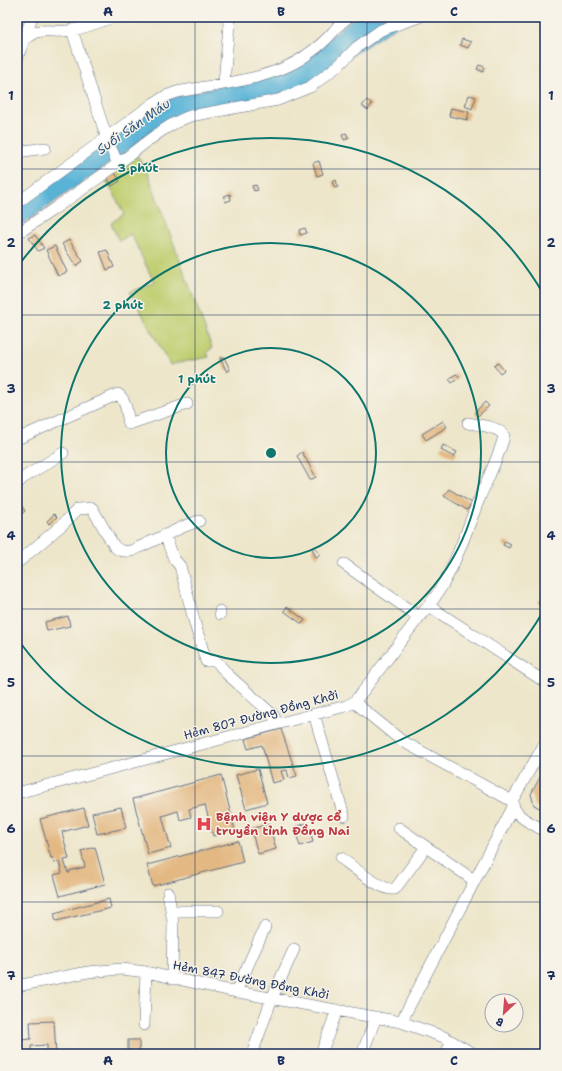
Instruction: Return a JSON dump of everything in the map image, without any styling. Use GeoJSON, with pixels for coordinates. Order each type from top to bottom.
{"type":"FeatureCollection","features":[{"type":"Feature","properties":{"kind":"street"},"geometry":{"type":"LineString","coordinates":[[17,59],[32,17]]}},
{"type":"Feature","properties":{"kind":"street"},"geometry":{"type":"LineString","coordinates":[[23,41],[38,31],[72,30],[97,20],[113,17]]}},
{"type":"Feature","properties":{"kind":"street"},"geometry":{"type":"LineString","coordinates":[[224,83],[229,25],[228,17]]}},
{"type":"Feature","properties":{"kind":"street"},"geometry":{"type":"LineString","coordinates":[[17,203],[166,96],[177,92],[255,77],[289,66],[308,54],[349,17]]}},
{"type":"Feature","properties":{"kind":"street"},"geometry":{"type":"LineString","coordinates":[[17,231],[23,230],[179,120],[190,116],[278,100],[310,87],[334,70],[357,47],[376,34],[392,26],[419,17]]}},
{"type":"Feature","properties":{"kind":"street"},"geometry":{"type":"LineString","coordinates":[[72,30],[107,139],[118,164]]}},
{"type":"Feature","properties":{"kind":"street"},"geometry":{"type":"LineString","coordinates":[[17,152],[45,148]]}},
{"type":"Feature","properties":{"kind":"street"},"geometry":{"type":"LineString","coordinates":[[17,438],[118,394],[122,398],[129,424],[187,404]]}},
{"type":"Feature","properties":{"kind":"street"},"geometry":{"type":"LineString","coordinates":[[354,702],[429,606],[442,586],[456,558],[504,436],[503,433],[497,429],[468,423]]}},
{"type":"Feature","properties":{"kind":"street"},"geometry":{"type":"LineString","coordinates":[[17,484],[23,478],[63,453]]}},
{"type":"Feature","properties":{"kind":"street"},"geometry":{"type":"LineString","coordinates":[[17,563],[78,508],[92,508],[114,546],[119,551],[125,552],[131,551],[200,521]]}},
{"type":"Feature","properties":{"kind":"street"},"geometry":{"type":"LineString","coordinates":[[165,535],[174,560],[180,566],[206,661],[217,662],[230,676],[273,715],[277,723]]}},
{"type":"Feature","properties":{"kind":"street"},"geometry":{"type":"LineString","coordinates":[[344,564],[419,617]]}},
{"type":"Feature","properties":{"kind":"street"},"geometry":{"type":"LineString","coordinates":[[429,606],[545,682]]}},
{"type":"Feature","properties":{"kind":"street","name":"Hẻm 807 Đường Đồng Khởi"},"geometry":{"type":"LineString","coordinates":[[17,793],[164,755],[277,723],[346,706],[354,702],[402,741],[513,804],[520,816],[545,831]]}},
{"type":"Feature","properties":{"kind":"street"},"geometry":{"type":"LineString","coordinates":[[314,714],[344,816]]}},
{"type":"Feature","properties":{"kind":"street"},"geometry":{"type":"LineString","coordinates":[[401,1022],[545,743]]}},
{"type":"Feature","properties":{"kind":"street"},"geometry":{"type":"LineString","coordinates":[[399,828],[475,881]]}},
{"type":"Feature","properties":{"kind":"street"},"geometry":{"type":"LineString","coordinates":[[341,858],[381,886],[390,890],[395,889],[426,847]]}},
{"type":"Feature","properties":{"kind":"street"},"geometry":{"type":"LineString","coordinates":[[168,893],[173,928],[172,978]]}},
{"type":"Feature","properties":{"kind":"street"},"geometry":{"type":"LineString","coordinates":[[171,911],[218,911]]}},
{"type":"Feature","properties":{"kind":"street"},"geometry":{"type":"LineString","coordinates":[[236,992],[265,927]]}},
{"type":"Feature","properties":{"kind":"street"},"geometry":{"type":"LineString","coordinates":[[252,1054],[272,998],[294,949]]}},
{"type":"Feature","properties":{"kind":"street","name":"Hẻm 847 Đường Đồng Khởi"},"geometry":{"type":"LineString","coordinates":[[17,986],[88,972],[122,969],[146,972],[236,992],[401,1022],[444,1037],[474,1054]]}},
{"type":"Feature","properties":{"kind":"street"},"geometry":{"type":"LineString","coordinates":[[144,1025],[146,972]]}},
{"type":"Feature","properties":{"kind":"street"},"geometry":{"type":"LineString","coordinates":[[321,1054],[337,1010]]}},
{"type":"Feature","properties":{"kind":"street"},"geometry":{"type":"LineString","coordinates":[[362,1054],[376,1017]]}},
{"type":"Feature","properties":{"kind":"street"},"geometry":{"type":"LineString","coordinates":[[446,1054],[451,1042]]}},
{"type":"Feature","properties":{"kind":"green space"},"geometry":{"type":"Polygon","coordinates":[[[136,154],[148,174],[212,348],[207,352],[209,357],[170,365],[130,292],[154,282],[131,234],[119,241],[111,223],[124,214],[104,178],[136,154]]]}},
{"type":"Feature","properties":{"kind":"water","name":"Suối Săn Máu"},"geometry":{"type":"Polygon","coordinates":[[[355,17],[410,17],[321,76],[277,97],[204,111],[150,135],[17,228],[17,207],[167,99],[292,68],[355,17]]]}},
{"type":"Feature","properties":{"kind":"building"},"geometry":{"type":"Polygon","coordinates":[[[462,39],[471,42],[468,48],[460,45],[462,39]]]}},
{"type":"Feature","properties":{"kind":"building"},"geometry":{"type":"Polygon","coordinates":[[[479,65],[485,67],[483,72],[477,69],[479,65]]]}},
{"type":"Feature","properties":{"kind":"building"},"geometry":{"type":"Polygon","coordinates":[[[469,95],[476,97],[472,109],[465,106],[469,95]]]}},
{"type":"Feature","properties":{"kind":"building"},"geometry":{"type":"Polygon","coordinates":[[[367,100],[372,104],[368,110],[362,106],[367,100]]]}},
{"type":"Feature","properties":{"kind":"building"},"geometry":{"type":"Polygon","coordinates":[[[451,108],[469,112],[467,120],[449,116],[451,108]]]}},
{"type":"Feature","properties":{"kind":"building"},"geometry":{"type":"Polygon","coordinates":[[[346,133],[349,138],[344,140],[342,135],[346,133]]]}},
{"type":"Feature","properties":{"kind":"building"},"geometry":{"type":"Polygon","coordinates":[[[319,161],[323,174],[317,176],[313,163],[319,161]]]}},
{"type":"Feature","properties":{"kind":"building"},"geometry":{"type":"Polygon","coordinates":[[[114,171],[120,181],[112,186],[106,176],[114,171]]]}},
{"type":"Feature","properties":{"kind":"building"},"geometry":{"type":"Polygon","coordinates":[[[336,180],[338,187],[335,188],[332,182],[336,180]]]}},
{"type":"Feature","properties":{"kind":"building"},"geometry":{"type":"Polygon","coordinates":[[[256,185],[258,190],[254,191],[252,186],[256,185]]]}},
{"type":"Feature","properties":{"kind":"building"},"geometry":{"type":"Polygon","coordinates":[[[230,194],[231,200],[225,202],[224,196],[230,194]]]}},
{"type":"Feature","properties":{"kind":"building"},"geometry":{"type":"Polygon","coordinates":[[[305,228],[307,233],[300,235],[299,230],[305,228]]]}},
{"type":"Feature","properties":{"kind":"building"},"geometry":{"type":"Polygon","coordinates":[[[35,235],[44,248],[38,251],[29,238],[35,235]]]}},
{"type":"Feature","properties":{"kind":"building"},"geometry":{"type":"Polygon","coordinates":[[[69,240],[83,261],[76,266],[62,244],[69,240]]]}},
{"type":"Feature","properties":{"kind":"building"},"geometry":{"type":"Polygon","coordinates":[[[55,246],[67,272],[58,276],[46,250],[55,246]]]}},
{"type":"Feature","properties":{"kind":"building"},"geometry":{"type":"Polygon","coordinates":[[[107,250],[114,267],[107,270],[100,252],[107,250]]]}},
{"type":"Feature","properties":{"kind":"building"},"geometry":{"type":"Polygon","coordinates":[[[224,357],[230,370],[227,372],[220,358],[224,357]]]}},
{"type":"Feature","properties":{"kind":"building"},"geometry":{"type":"Polygon","coordinates":[[[498,363],[504,370],[500,373],[494,366],[498,363]]]}},
{"type":"Feature","properties":{"kind":"building"},"geometry":{"type":"Polygon","coordinates":[[[456,374],[460,377],[452,383],[449,379],[456,374]]]}},
{"type":"Feature","properties":{"kind":"building"},"geometry":{"type":"Polygon","coordinates":[[[485,402],[489,406],[478,416],[475,412],[485,402]]]}},
{"type":"Feature","properties":{"kind":"building"},"geometry":{"type":"Polygon","coordinates":[[[443,421],[447,427],[426,440],[422,434],[443,421]]]}},
{"type":"Feature","properties":{"kind":"building"},"geometry":{"type":"Polygon","coordinates":[[[443,445],[457,452],[454,457],[441,450],[443,445]]]}},
{"type":"Feature","properties":{"kind":"building"},"geometry":{"type":"Polygon","coordinates":[[[302,452],[316,477],[310,480],[297,456],[302,452]]]}},
{"type":"Feature","properties":{"kind":"building"},"geometry":{"type":"Polygon","coordinates":[[[449,489],[472,503],[467,510],[444,496],[449,489]]]}},
{"type":"Feature","properties":{"kind":"building"},"geometry":{"type":"Polygon","coordinates":[[[17,500],[25,511],[20,515],[17,511],[17,500]]]}},
{"type":"Feature","properties":{"kind":"building"},"geometry":{"type":"Polygon","coordinates":[[[54,514],[57,517],[49,524],[47,521],[54,514]]]}},
{"type":"Feature","properties":{"kind":"building"},"geometry":{"type":"Polygon","coordinates":[[[505,541],[511,544],[509,548],[503,545],[505,541]]]}},
{"type":"Feature","properties":{"kind":"building"},"geometry":{"type":"Polygon","coordinates":[[[315,547],[320,555],[316,557],[312,549],[315,547]]]}},
{"type":"Feature","properties":{"kind":"building"},"geometry":{"type":"Polygon","coordinates":[[[545,589],[545,606],[538,603],[545,589]]]}},
{"type":"Feature","properties":{"kind":"building"},"geometry":{"type":"Polygon","coordinates":[[[287,607],[305,620],[302,624],[284,611],[287,607]]]}},
{"type":"Feature","properties":{"kind":"building"},"geometry":{"type":"Polygon","coordinates":[[[68,616],[70,626],[47,631],[45,622],[68,616]]]}},
{"type":"Feature","properties":{"kind":"building"},"geometry":{"type":"Polygon","coordinates":[[[281,729],[297,776],[289,778],[287,770],[281,771],[284,780],[272,783],[262,745],[248,749],[245,739],[281,729]]]}},
{"type":"Feature","properties":{"kind":"building"},"geometry":{"type":"Polygon","coordinates":[[[545,768],[545,811],[534,805],[531,794],[545,768]]]}},
{"type":"Feature","properties":{"kind":"building"},"geometry":{"type":"Polygon","coordinates":[[[258,769],[267,803],[246,809],[236,775],[258,769]]]}},
{"type":"Feature","properties":{"kind":"building"},"geometry":{"type":"Polygon","coordinates":[[[221,775],[235,830],[213,836],[205,805],[189,809],[191,817],[180,820],[178,811],[162,816],[171,848],[148,854],[133,799],[221,775]]]}},
{"type":"Feature","properties":{"kind":"building"},"geometry":{"type":"Polygon","coordinates":[[[121,807],[126,828],[97,834],[92,813],[121,807]]]}},
{"type":"Feature","properties":{"kind":"building"},"geometry":{"type":"Polygon","coordinates":[[[84,808],[88,825],[62,832],[69,859],[64,860],[68,873],[70,873],[69,871],[85,867],[81,851],[95,847],[105,884],[60,896],[54,875],[62,873],[59,862],[54,863],[53,858],[51,858],[40,819],[84,808]]]}},
{"type":"Feature","properties":{"kind":"building"},"geometry":{"type":"Polygon","coordinates":[[[308,823],[313,842],[300,846],[294,827],[308,823]]]}},
{"type":"Feature","properties":{"kind":"building"},"geometry":{"type":"Polygon","coordinates":[[[269,824],[276,849],[258,854],[251,829],[269,824]]]}},
{"type":"Feature","properties":{"kind":"building"},"geometry":{"type":"Polygon","coordinates":[[[238,841],[243,862],[153,886],[147,865],[238,841]]]}},
{"type":"Feature","properties":{"kind":"building"},"geometry":{"type":"Polygon","coordinates":[[[109,899],[111,908],[56,921],[54,913],[109,899]]]}},
{"type":"Feature","properties":{"kind":"building"},"geometry":{"type":"Polygon","coordinates":[[[54,1021],[56,1054],[47,1054],[47,1045],[31,1046],[31,1054],[22,1054],[22,1052],[17,1052],[17,1045],[21,1045],[20,1040],[31,1039],[30,1022],[54,1021]]]}},
{"type":"Feature","properties":{"kind":"building"},"geometry":{"type":"Polygon","coordinates":[[[128,1040],[139,1040],[139,1053],[128,1053],[128,1040]]]}},
{"type":"Feature","properties":{"kind":"place","name":"Bệnh viện Y dược cổ truyền tỉnh Đồng Nai"},"geometry":{"type":"Point","coordinates":[204,824]}}]}
